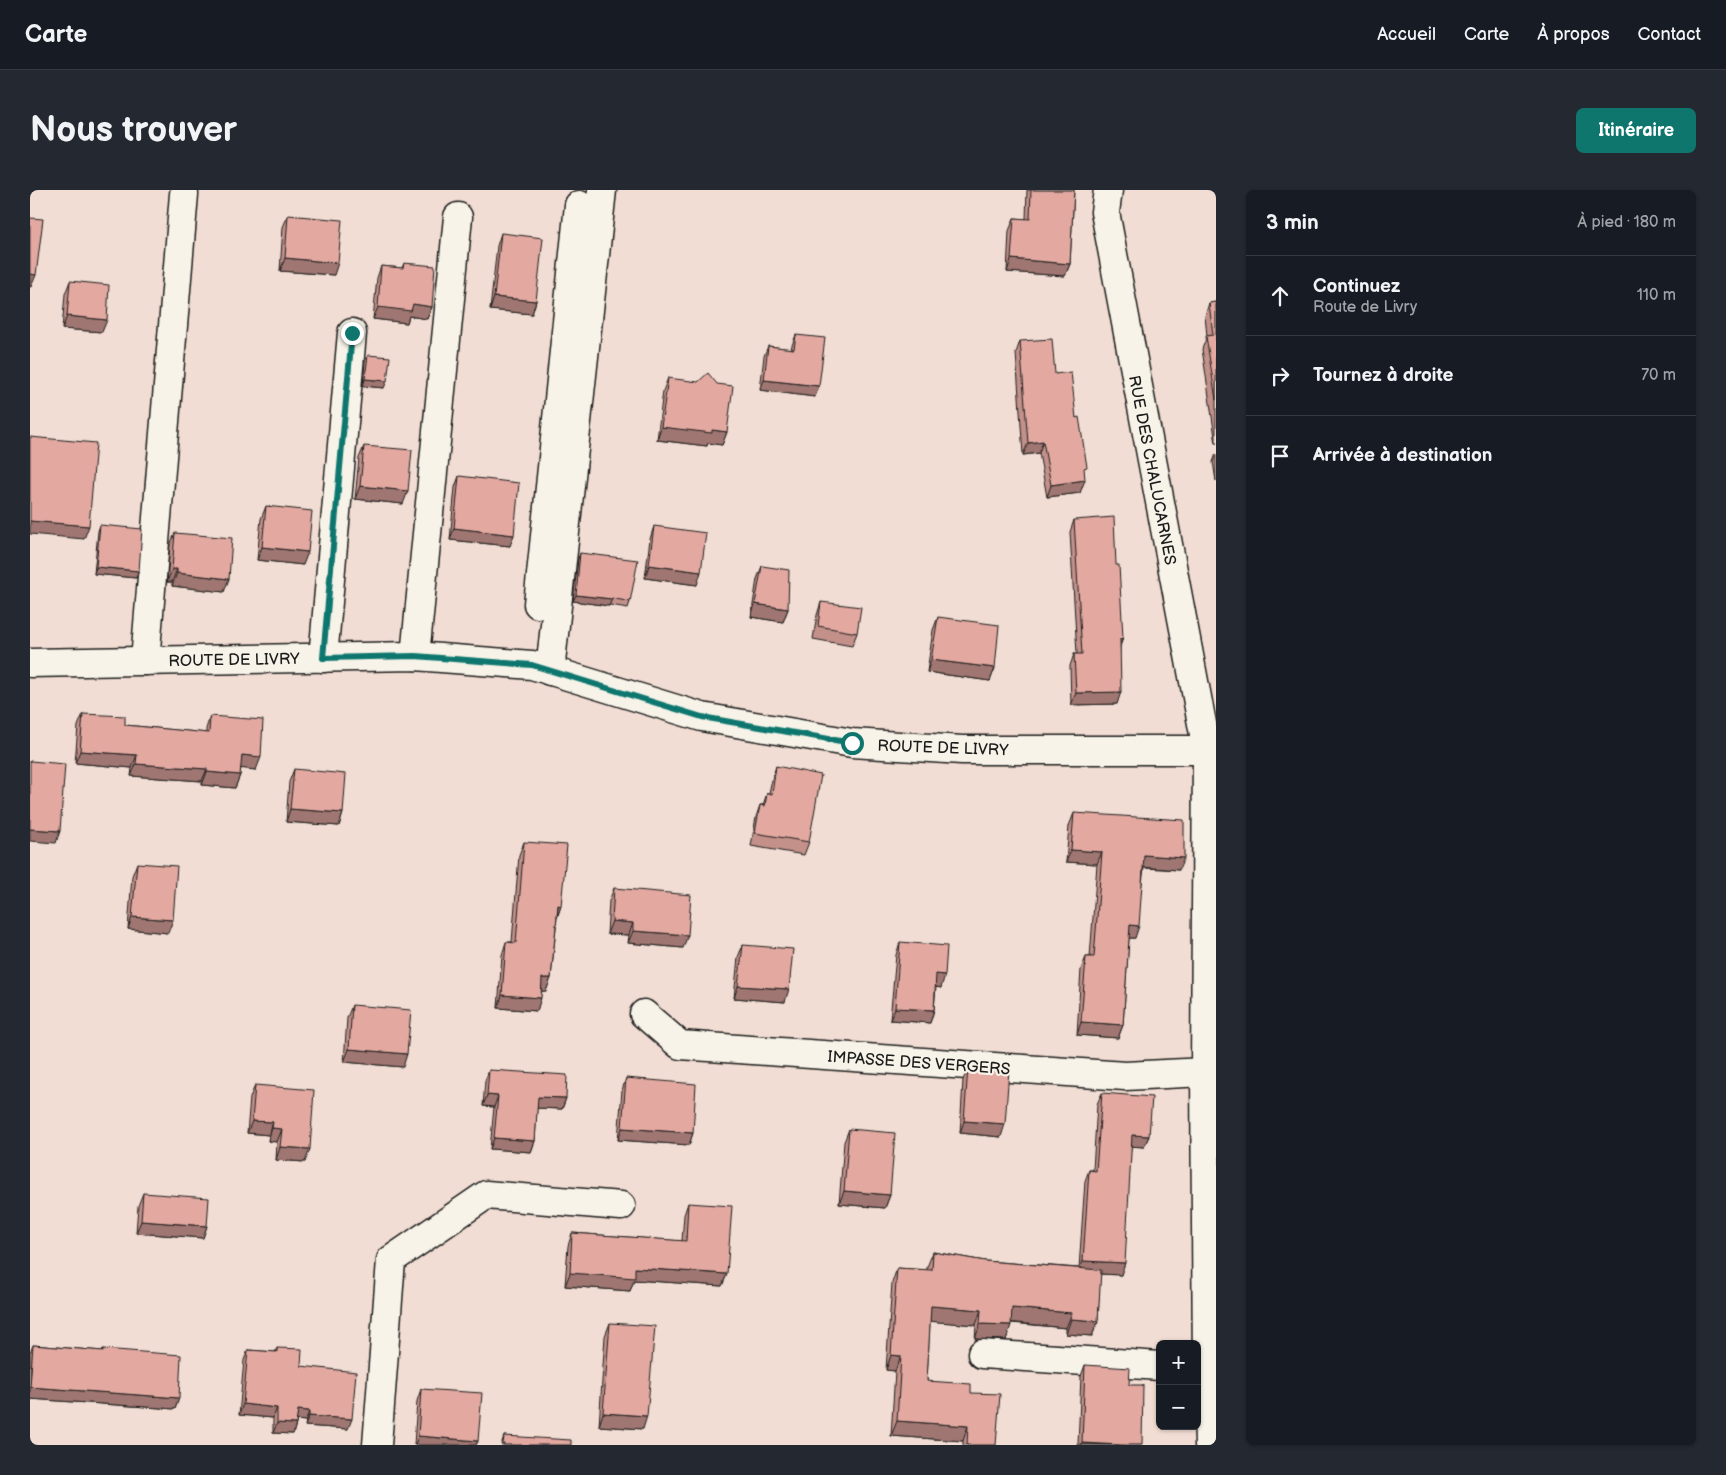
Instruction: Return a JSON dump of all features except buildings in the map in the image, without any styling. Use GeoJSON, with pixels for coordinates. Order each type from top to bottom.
{"type":"FeatureCollection","features":[{"type":"Feature","properties":{"kind":"street"},"geometry":{"type":"LineString","coordinates":[[541,668],[602,190]]}},
{"type":"Feature","properties":{"kind":"street","name":"RUE DES CHALUCARNES"},"geometry":{"type":"LineString","coordinates":[[1108,190],[1104,212],[1211,748],[1205,1072],[1209,1445]]}},
{"type":"Feature","properties":{"kind":"street"},"geometry":{"type":"LineString","coordinates":[[145,661],[184,194]]}},
{"type":"Feature","properties":{"kind":"street"},"geometry":{"type":"LineString","coordinates":[[541,668],[579,204]]}},
{"type":"Feature","properties":{"kind":"street"},"geometry":{"type":"LineString","coordinates":[[415,656],[458,217]]}},
{"type":"Feature","properties":{"kind":"street"},"geometry":{"type":"LineString","coordinates":[[323,658],[352,333]]}},
{"type":"Feature","properties":{"kind":"street","name":"ROUTE DE LIVRY"},"geometry":{"type":"LineString","coordinates":[[30,663],[415,656],[541,668],[702,717],[852,743],[962,750],[1211,748]]}},
{"type":"Feature","properties":{"kind":"street","name":"IMPASSE DES VERGERS"},"geometry":{"type":"LineString","coordinates":[[644,1014],[680,1045],[1125,1076],[1205,1072]]}},
{"type":"Feature","properties":{"kind":"street"},"geometry":{"type":"LineString","coordinates":[[377,1445],[391,1260],[486,1195],[621,1206]]}},
{"type":"Feature","properties":{"kind":"street"},"geometry":{"type":"LineString","coordinates":[[982,1354],[1156,1366]]}},
{"type":"Feature","properties":{"kind":"route"},"geometry":{"type":"LineString","coordinates":[[352,333],[323,658],[415,656],[532,665],[702,717],[852,743]]}}]}
